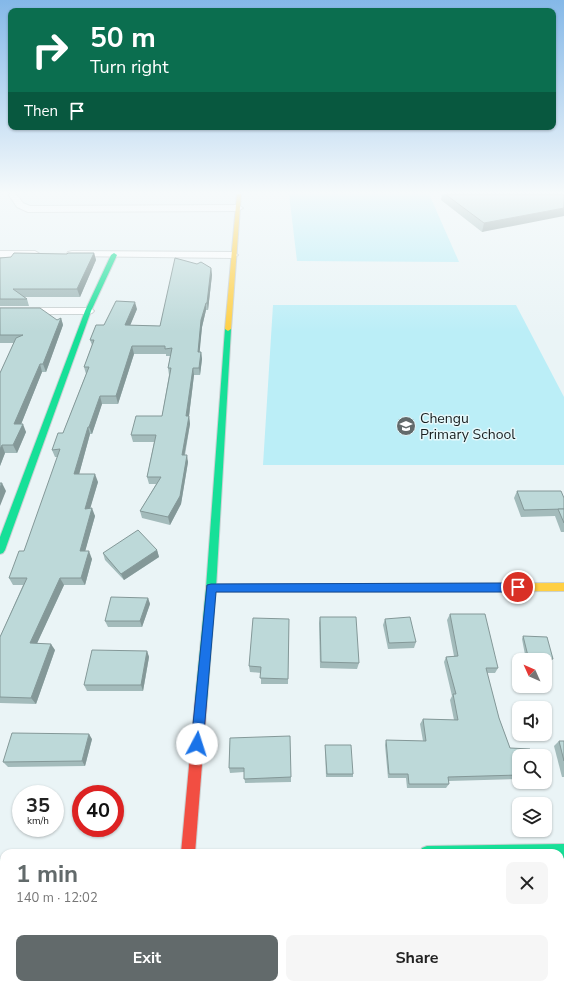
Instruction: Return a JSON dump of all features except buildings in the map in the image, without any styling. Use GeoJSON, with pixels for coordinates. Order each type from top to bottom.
{"type":"FeatureCollection","features":[{"type":"Feature","properties":{"kind":"street"},"geometry":{"type":"LineString","coordinates":[[188,849],[211,588],[235,240]]}},
{"type":"Feature","properties":{"kind":"street"},"geometry":{"type":"LineString","coordinates":[[0,254],[45,254]]}},
{"type":"Feature","properties":{"kind":"street"},"geometry":{"type":"LineString","coordinates":[[61,254],[233,254]]}},
{"type":"Feature","properties":{"kind":"street"},"geometry":{"type":"LineString","coordinates":[[0,550],[88,311],[114,255]]}},
{"type":"Feature","properties":{"kind":"street"},"geometry":{"type":"LineString","coordinates":[[0,311],[88,311]]}},
{"type":"Feature","properties":{"kind":"street"},"geometry":{"type":"LineString","coordinates":[[211,588],[564,587]]}},
{"type":"Feature","properties":{"kind":"shaded area"},"geometry":{"type":"Polygon","coordinates":[[[295,240],[449,240],[459,262],[297,261],[295,240]]]}},
{"type":"Feature","properties":{"kind":"shaded area"},"geometry":{"type":"Polygon","coordinates":[[[273,305],[516,305],[564,397],[564,465],[263,465],[273,305]]]}},
{"type":"Feature","properties":{"kind":"traffic: fast"},"geometry":{"type":"LineString","coordinates":[[0,550],[88,311],[114,255]]}},
{"type":"Feature","properties":{"kind":"traffic: fast"},"geometry":{"type":"LineString","coordinates":[[201,701],[211,588],[228,329]]}},
{"type":"Feature","properties":{"kind":"traffic: slow"},"geometry":{"type":"LineString","coordinates":[[228,329],[235,240]]}},
{"type":"Feature","properties":{"kind":"traffic: slow"},"geometry":{"type":"LineString","coordinates":[[353,588],[564,587]]}},
{"type":"Feature","properties":{"kind":"traffic: jam"},"geometry":{"type":"LineString","coordinates":[[211,588],[353,588]]}},
{"type":"Feature","properties":{"kind":"traffic: jam"},"geometry":{"type":"LineString","coordinates":[[188,849],[201,701]]}},
{"type":"Feature","properties":{"kind":"place","name":"Chengu Primary School"},"geometry":{"type":"Point","coordinates":[406,426]}},
{"type":"Feature","properties":{"kind":"route"},"geometry":{"type":"LineString","coordinates":[[197,744],[211,588],[518,587]]}}]}
